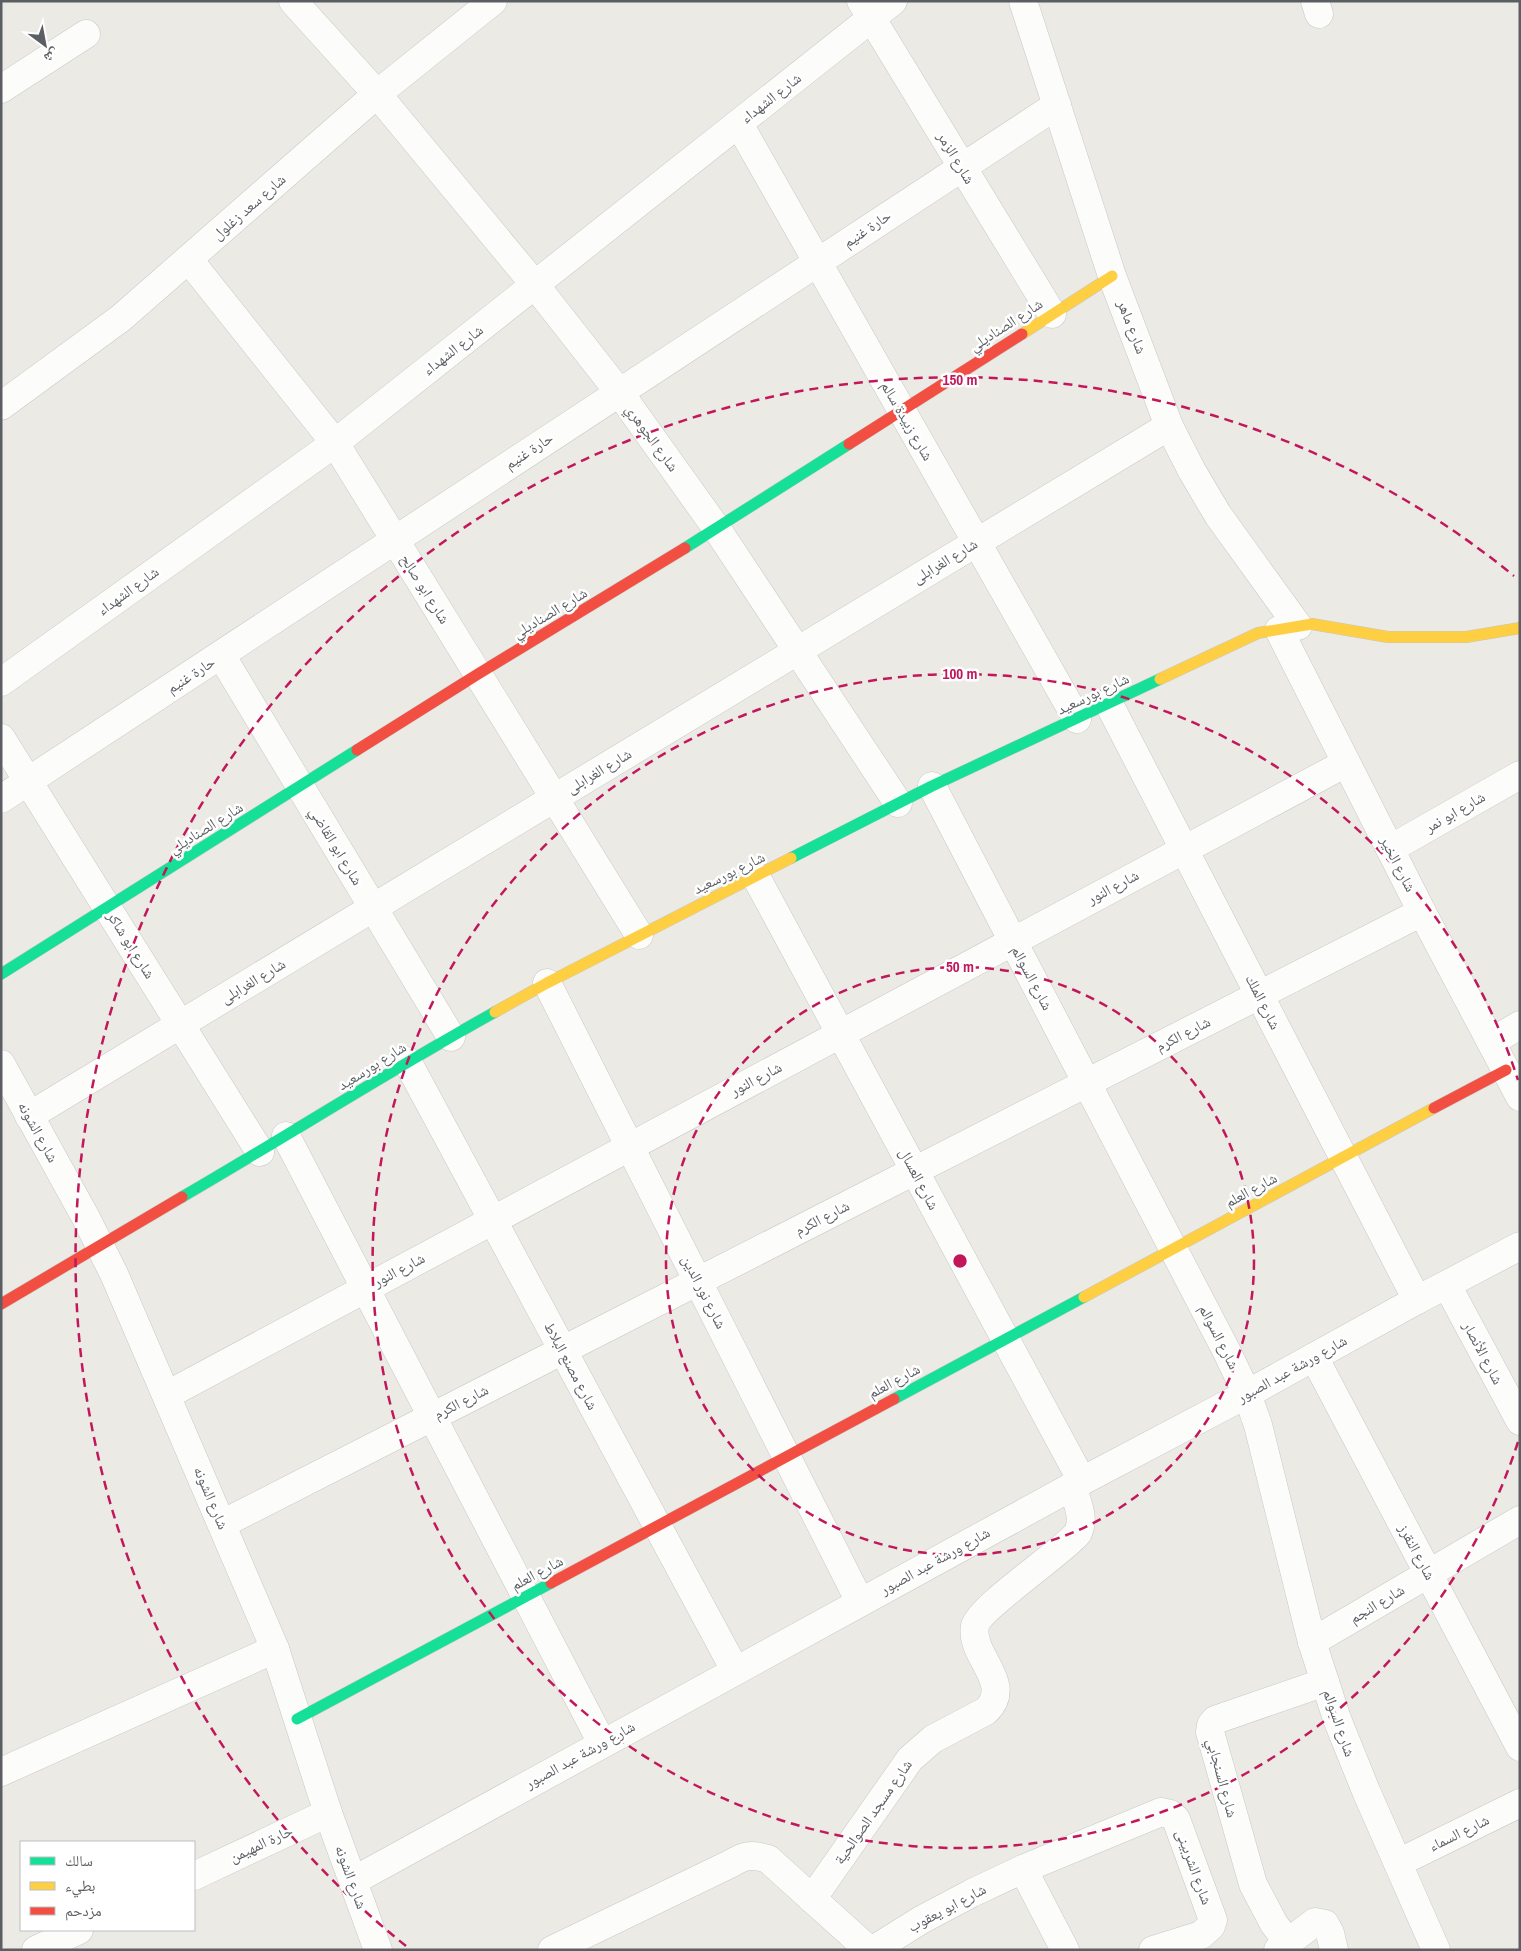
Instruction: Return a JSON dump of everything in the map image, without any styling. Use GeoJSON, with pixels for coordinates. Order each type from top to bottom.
{"type":"FeatureCollection","features":[{"type":"Feature","properties":{"kind":"street","name":"شارع الجوهري"},"geometry":{"type":"LineString","coordinates":[[293,1],[377,94],[535,285],[619,392],[717,529],[898,803]]}},
{"type":"Feature","properties":{"kind":"street","name":"شارع سعد زغلول"},"geometry":{"type":"LineString","coordinates":[[1,406],[121,318],[377,94],[493,1]]}},
{"type":"Feature","properties":{"kind":"street","name":"شارع الشهداء"},"geometry":{"type":"LineString","coordinates":[[1,682],[335,442],[739,124],[867,10],[893,1]]}},
{"type":"Feature","properties":{"kind":"street","name":"شارع ماهر"},"geometry":{"type":"LineString","coordinates":[[1023,1],[1112,276],[1169,426],[1192,471],[1218,515],[1289,628]]}},
{"type":"Feature","properties":{"kind":"street","name":"شارع الزمر"},"geometry":{"type":"LineString","coordinates":[[867,10],[1052,314]]}},
{"type":"Feature","properties":{"kind":"street"},"geometry":{"type":"LineString","coordinates":[[3,84],[86,34]]}},
{"type":"Feature","properties":{"kind":"street","name":"حارة غنيم"},"geometry":{"type":"LineString","coordinates":[[1,800],[1057,105]]}},
{"type":"Feature","properties":{"kind":"street","name":"شارع زبيدة سالم"},"geometry":{"type":"LineString","coordinates":[[739,124],[1076,718]]}},
{"type":"Feature","properties":{"kind":"street","name":"شارع ابو صالح"},"geometry":{"type":"LineString","coordinates":[[189,260],[335,442],[639,935]]}},
{"type":"Feature","properties":{"kind":"street","name":"شارع الصناديلي"},"geometry":{"type":"LineString","coordinates":[[1,974],[478,674],[717,529],[1112,276]]}},
{"type":"Feature","properties":{"kind":"street","name":"شارع الغرابلى"},"geometry":{"type":"LineString","coordinates":[[29,1116],[1169,426]]}},
{"type":"Feature","properties":{"kind":"street","name":"شارع بورسعيد"},"geometry":{"type":"LineString","coordinates":[[1,1304],[260,1152],[407,1061],[547,982],[932,786],[1258,633],[1312,624],[1388,637],[1466,637],[1520,628]]}},
{"type":"Feature","properties":{"kind":"street","name":"شارع الخير"},"geometry":{"type":"LineString","coordinates":[[1289,628],[1346,763],[1422,912],[1520,1096]]}},
{"type":"Feature","properties":{"kind":"street","name":"شارع ابو القاضي"},"geometry":{"type":"LineString","coordinates":[[221,655],[451,1036]]}},
{"type":"Feature","properties":{"kind":"street","name":"شارع الملك"},"geometry":{"type":"LineString","coordinates":[[1108,704],[1417,1300]]}},
{"type":"Feature","properties":{"kind":"street","name":"شارع ابو شاكر"},"geometry":{"type":"LineString","coordinates":[[1,738],[260,1152]]}},
{"type":"Feature","properties":{"kind":"street","name":"شارع النور"},"geometry":{"type":"LineString","coordinates":[[167,1394],[1346,763]]}},
{"type":"Feature","properties":{"kind":"street","name":"شارع ابو نمر"},"geometry":{"type":"LineString","coordinates":[[1390,849],[1520,775]]}},
{"type":"Feature","properties":{"kind":"street","name":"شارع السوالم"},"geometry":{"type":"LineString","coordinates":[[932,786],[1174,1249],[1247,1394],[1258,1425],[1312,1642],[1350,1756],[1436,1950]]}},
{"type":"Feature","properties":{"kind":"street","name":"شارع العسال"},"geometry":{"type":"LineString","coordinates":[[756,877],[1005,1339],[1077,1483]]}},
{"type":"Feature","properties":{"kind":"street","name":"شارع الكرم"},"geometry":{"type":"LineString","coordinates":[[222,1524],[1422,912]]}},
{"type":"Feature","properties":{"kind":"street","name":"شارع نور الدين"},"geometry":{"type":"LineString","coordinates":[[547,982],[860,1602]]}},
{"type":"Feature","properties":{"kind":"street"},"geometry":{"type":"LineString","coordinates":[[1491,1042],[1520,1025]]}},
{"type":"Feature","properties":{"kind":"street","name":"شارع مصنع البلاط"},"geometry":{"type":"LineString","coordinates":[[407,1061],[736,1670]]}},
{"type":"Feature","properties":{"kind":"street","name":"شارع الشونه"},"geometry":{"type":"LineString","coordinates":[[1,1064],[100,1246],[127,1302],[167,1394],[275,1649],[328,1813],[378,1950]]}},
{"type":"Feature","properties":{"kind":"street","name":"شارع العلم"},"geometry":{"type":"LineString","coordinates":[[297,1718],[1506,1070]]}},
{"type":"Feature","properties":{"kind":"street"},"geometry":{"type":"LineString","coordinates":[[286,1136],[602,1743]]}},
{"type":"Feature","properties":{"kind":"street","name":"شارع ورشة عبد الصبور"},"geometry":{"type":"LineString","coordinates":[[353,1881],[1077,1483],[1247,1394],[1417,1300],[1520,1246]]}},
{"type":"Feature","properties":{"kind":"street","name":"شارع الأنصار"},"geometry":{"type":"LineString","coordinates":[[1447,1285],[1520,1421]]}},
{"type":"Feature","properties":{"kind":"street","name":"شارع النقرز"},"geometry":{"type":"LineString","coordinates":[[1314,1357],[1520,1747]]}},
{"type":"Feature","properties":{"kind":"street","name":"شارع مسجد الصوالحية"},"geometry":{"type":"LineString","coordinates":[[812,1899],[910,1759],[933,1739],[986,1711],[992,1705],[996,1695],[996,1686],[974,1634],[976,1624],[989,1609],[1078,1533],[1082,1521],[1077,1483]]}},
{"type":"Feature","properties":{"kind":"street","name":"شارع النجم"},"geometry":{"type":"LineString","coordinates":[[1312,1642],[1520,1520]]}},
{"type":"Feature","properties":{"kind":"street"},"geometry":{"type":"LineString","coordinates":[[1,1772],[275,1649]]}},
{"type":"Feature","properties":{"kind":"street","name":"شارع السنجابي"},"geometry":{"type":"LineString","coordinates":[[1283,1946],[1245,1863],[1210,1732],[1211,1725],[1215,1720],[1325,1682]]}},
{"type":"Feature","properties":{"kind":"street","name":"شارع السماء"},"geometry":{"type":"LineString","coordinates":[[1398,1862],[1520,1803]]}},
{"type":"Feature","properties":{"kind":"street","name":"شارع الشربينى"},"geometry":{"type":"LineString","coordinates":[[1023,1869],[1161,1812],[1170,1814],[1176,1819],[1180,1827],[1213,1920],[1211,1926],[1201,1935],[1153,1950]]}},
{"type":"Feature","properties":{"kind":"street","name":"حارة المهيمن"},"geometry":{"type":"LineString","coordinates":[[195,1876],[328,1813]]}},
{"type":"Feature","properties":{"kind":"street"},"geometry":{"type":"LineString","coordinates":[[552,1950],[741,1857],[755,1855],[768,1859],[871,1950]]}},
{"type":"Feature","properties":{"kind":"street"},"geometry":{"type":"LineString","coordinates":[[1023,1869],[1065,1950]]}},
{"type":"Feature","properties":{"kind":"street","name":"شارع ابو يعقوب"},"geometry":{"type":"LineString","coordinates":[[871,1950],[921,1920],[1023,1869]]}},
{"type":"Feature","properties":{"kind":"street"},"geometry":{"type":"LineString","coordinates":[[1283,1946],[1315,1922],[1325,1924],[1330,1933],[1334,1950]]}},
{"type":"Feature","properties":{"kind":"street"},"geometry":{"type":"LineString","coordinates":[[36,1950],[77,1931]]}},
{"type":"Feature","properties":{"kind":"traffic: fast"},"geometry":{"type":"LineString","coordinates":[[685,548],[849,444]]}},
{"type":"Feature","properties":{"kind":"traffic: fast"},"geometry":{"type":"LineString","coordinates":[[791,858],[932,786],[1160,679]]}},
{"type":"Feature","properties":{"kind":"traffic: fast"},"geometry":{"type":"LineString","coordinates":[[1,974],[357,750]]}},
{"type":"Feature","properties":{"kind":"traffic: fast"},"geometry":{"type":"LineString","coordinates":[[182,1197],[495,1012]]}},
{"type":"Feature","properties":{"kind":"traffic: fast"},"geometry":{"type":"LineString","coordinates":[[894,1399],[1084,1297]]}},
{"type":"Feature","properties":{"kind":"traffic: fast"},"geometry":{"type":"LineString","coordinates":[[297,1719],[551,1583]]}},
{"type":"Feature","properties":{"kind":"traffic: slow"},"geometry":{"type":"LineString","coordinates":[[1022,334],[1112,276]]}},
{"type":"Feature","properties":{"kind":"traffic: slow"},"geometry":{"type":"LineString","coordinates":[[1160,679],[1258,633],[1312,624],[1388,637],[1466,637],[1520,628]]}},
{"type":"Feature","properties":{"kind":"traffic: slow"},"geometry":{"type":"LineString","coordinates":[[495,1012],[547,983],[791,858]]}},
{"type":"Feature","properties":{"kind":"traffic: slow"},"geometry":{"type":"LineString","coordinates":[[1084,1297],[1434,1108]]}},
{"type":"Feature","properties":{"kind":"traffic: jam"},"geometry":{"type":"LineString","coordinates":[[849,444],[1022,334]]}},
{"type":"Feature","properties":{"kind":"traffic: jam"},"geometry":{"type":"LineString","coordinates":[[357,750],[685,548]]}},
{"type":"Feature","properties":{"kind":"traffic: jam"},"geometry":{"type":"LineString","coordinates":[[1434,1108],[1506,1070]]}},
{"type":"Feature","properties":{"kind":"traffic: jam"},"geometry":{"type":"LineString","coordinates":[[1,1304],[182,1197]]}},
{"type":"Feature","properties":{"kind":"traffic: jam"},"geometry":{"type":"LineString","coordinates":[[551,1583],[894,1399]]}}]}
